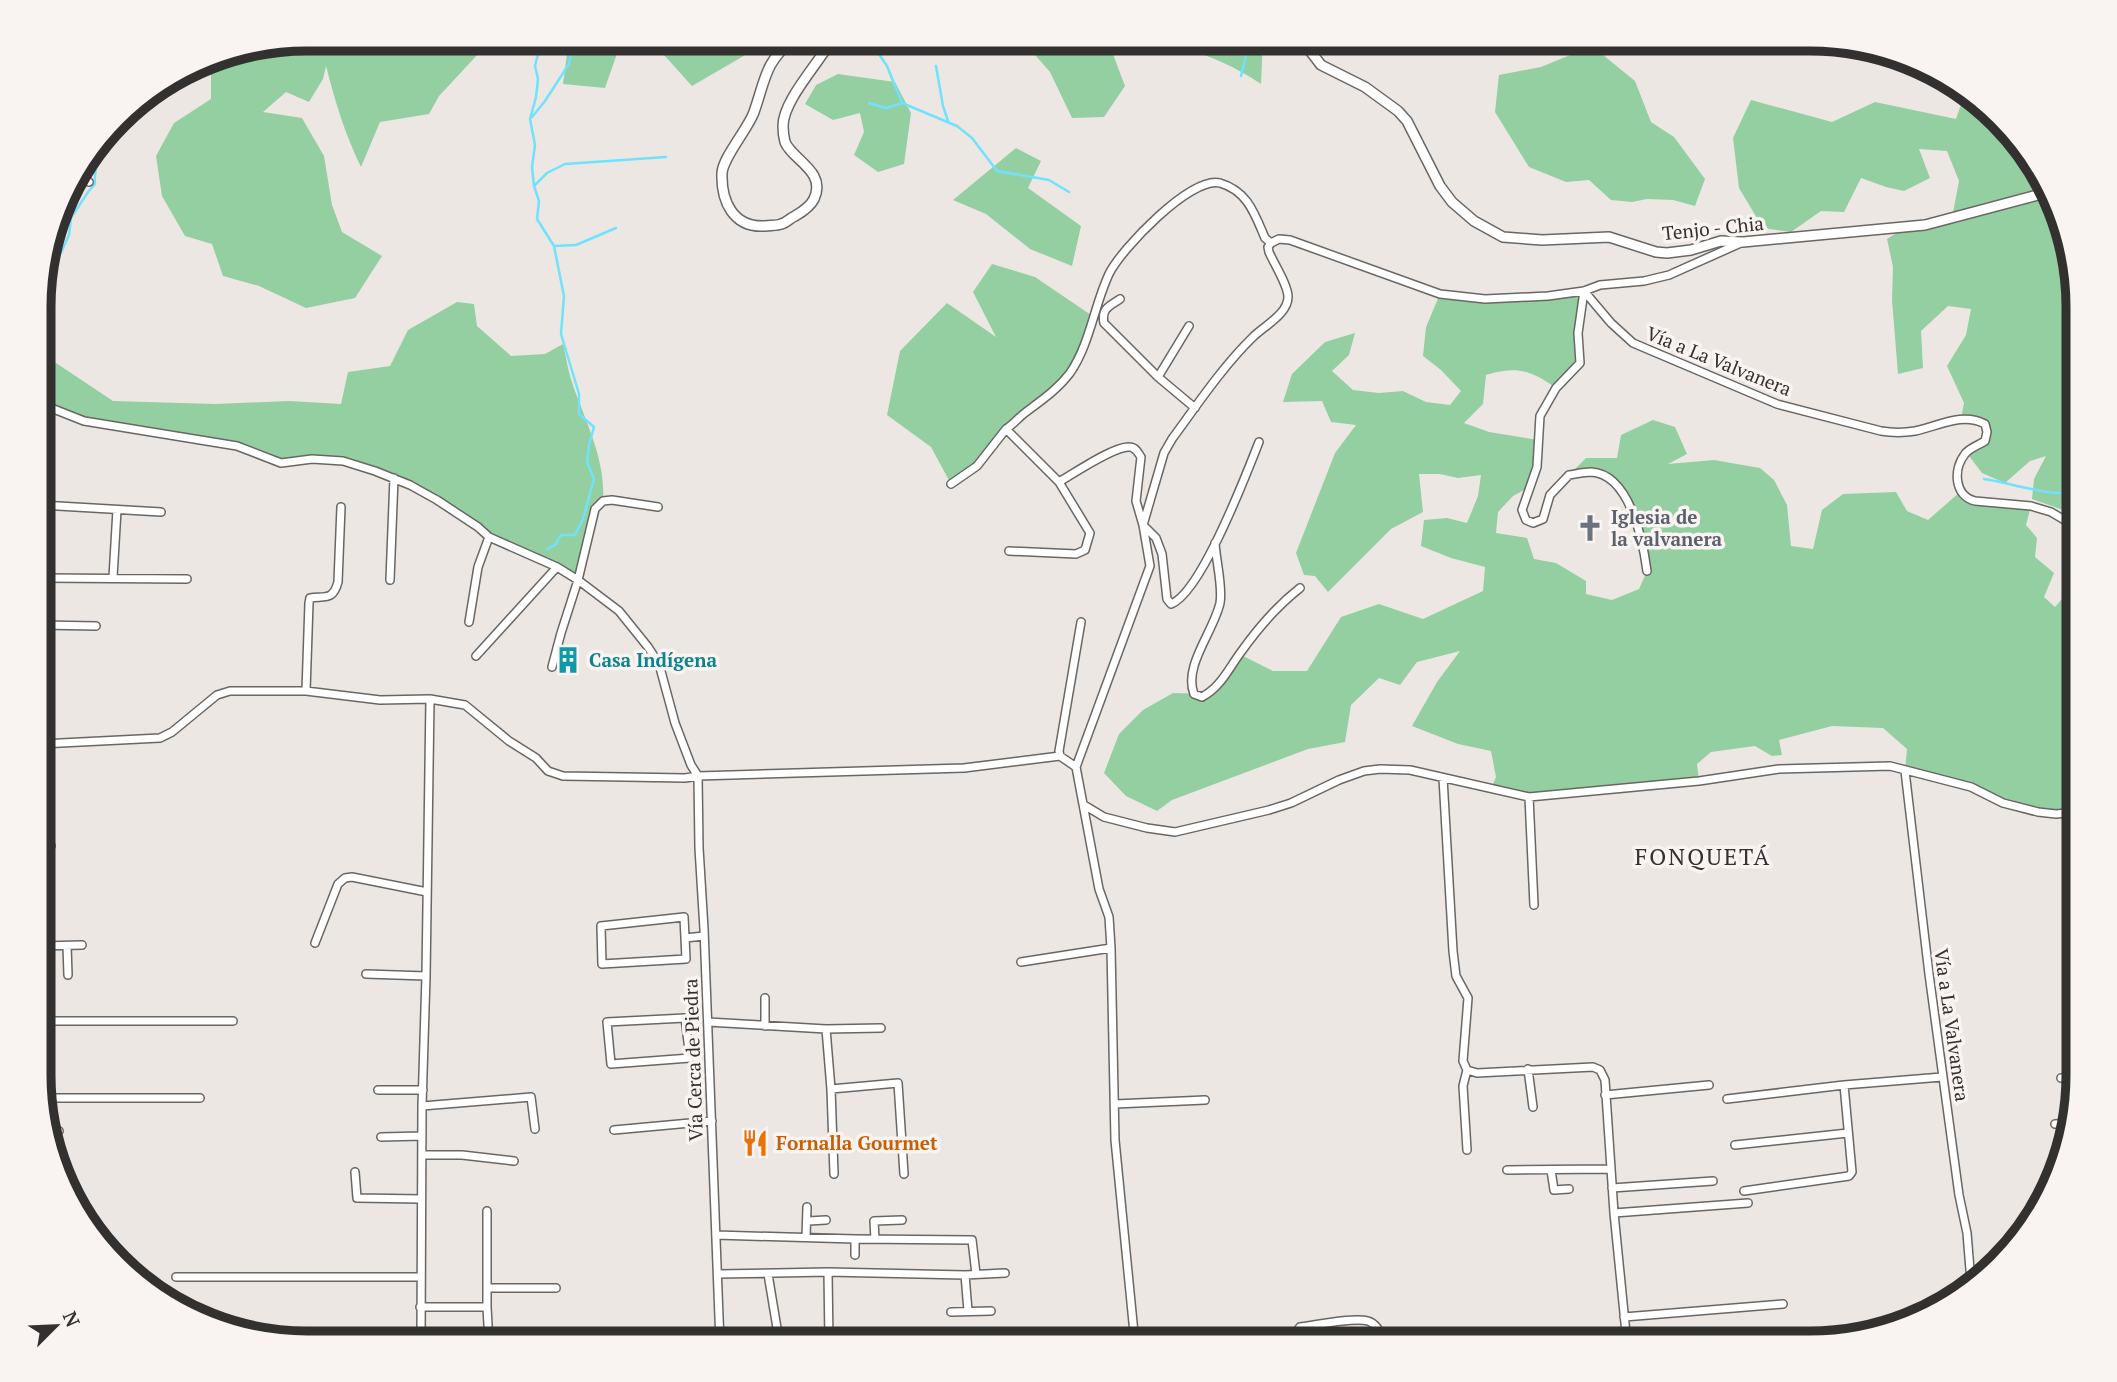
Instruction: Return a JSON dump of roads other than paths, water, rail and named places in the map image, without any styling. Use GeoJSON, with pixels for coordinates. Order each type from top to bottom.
{"type":"FeatureCollection","features":[{"type":"Feature","properties":{"kind":"street"},"geometry":{"type":"LineString","coordinates":[[778,51],[770,63],[753,116],[722,169],[722,191],[728,207],[740,220],[755,226],[782,224],[804,211],[814,201],[817,189],[810,169],[785,143],[782,124],[789,105],[823,51]]}},
{"type":"Feature","properties":{"kind":"street","name":"Tenjo - Chia"},"geometry":{"type":"LineString","coordinates":[[1311,51],[1321,65],[1365,88],[1398,111],[1407,121],[1440,186],[1452,202],[1474,221],[1503,237],[1542,240],[1609,237],[1667,253],[1691,250],[1721,241],[1743,243],[1925,225],[2040,194]]}},
{"type":"Feature","properties":{"kind":"street"},"geometry":{"type":"LineString","coordinates":[[86,178],[89,182]]}},
{"type":"Feature","properties":{"kind":"street"},"geometry":{"type":"LineString","coordinates":[[951,484],[977,466],[1006,429],[1069,374],[1077,360],[1108,275],[1117,259],[1142,230],[1195,188],[1219,183],[1246,198],[1270,243]]}},
{"type":"Feature","properties":{"kind":"street"},"geometry":{"type":"LineString","coordinates":[[1143,525],[1164,453],[1172,439],[1245,345],[1273,320],[1287,303],[1287,289],[1269,252],[1270,243],[1279,239],[1290,240],[1440,294],[1485,299],[1548,296],[1584,291],[1600,285],[1644,281],[1670,275],[1743,243]]}},
{"type":"Feature","properties":{"kind":"street"},"geometry":{"type":"LineString","coordinates":[[1584,291],[1578,333],[1580,363],[1556,388],[1540,416],[1537,467],[1522,510],[1526,520],[1533,523],[1543,519],[1550,495],[1569,475],[1593,472],[1612,481],[1625,495],[1643,540],[1647,571]]}},
{"type":"Feature","properties":{"kind":"street","name":"Vía a La Valvanera"},"geometry":{"type":"LineString","coordinates":[[1584,291],[1611,323],[1633,343],[1777,404],[1898,433],[1974,418],[1985,424],[1987,432],[1985,442],[1966,452],[1959,467],[1957,477],[1960,492],[1975,501],[2031,506],[2051,512],[2066,521]]}},
{"type":"Feature","properties":{"kind":"street"},"geometry":{"type":"LineString","coordinates":[[1120,299],[1105,309],[1102,315],[1104,323],[1158,377],[1195,408]]}},
{"type":"Feature","properties":{"kind":"street"},"geometry":{"type":"LineString","coordinates":[[1158,377],[1189,326]]}},
{"type":"Feature","properties":{"kind":"street"},"geometry":{"type":"LineString","coordinates":[[51,408],[84,421],[237,446],[281,463],[312,459],[343,461],[394,478],[437,500],[489,537],[557,567],[619,611],[648,647],[659,664],[676,723],[691,765],[698,776]]}},
{"type":"Feature","properties":{"kind":"street"},"geometry":{"type":"LineString","coordinates":[[1006,429],[1059,482],[1090,533],[1085,550],[1076,554],[1009,551]]}},
{"type":"Feature","properties":{"kind":"street"},"geometry":{"type":"LineString","coordinates":[[1143,525],[1156,538],[1162,554],[1167,599],[1171,604],[1182,598],[1200,575],[1259,442]]}},
{"type":"Feature","properties":{"kind":"street"},"geometry":{"type":"LineString","coordinates":[[1059,482],[1103,456],[1128,446],[1135,449],[1141,457],[1136,501],[1150,566],[1076,767],[1099,889],[1109,918],[1115,1140],[1134,1331]]}},
{"type":"Feature","properties":{"kind":"street"},"geometry":{"type":"LineString","coordinates":[[390,580],[394,478]]}},
{"type":"Feature","properties":{"kind":"street"},"geometry":{"type":"LineString","coordinates":[[552,667],[578,580],[595,509],[603,501],[612,500],[658,507]]}},
{"type":"Feature","properties":{"kind":"street"},"geometry":{"type":"LineString","coordinates":[[51,506],[161,512]]}},
{"type":"Feature","properties":{"kind":"street"},"geometry":{"type":"LineString","coordinates":[[306,691],[309,603],[310,598],[335,592],[338,582],[341,507]]}},
{"type":"Feature","properties":{"kind":"street"},"geometry":{"type":"LineString","coordinates":[[113,578],[117,510]]}},
{"type":"Feature","properties":{"kind":"street"},"geometry":{"type":"LineString","coordinates":[[469,622],[478,567],[489,537]]}},
{"type":"Feature","properties":{"kind":"street"},"geometry":{"type":"LineString","coordinates":[[1215,541],[1221,600],[1195,661],[1191,686],[1194,695],[1202,697],[1225,677],[1269,615],[1300,588]]}},
{"type":"Feature","properties":{"kind":"street"},"geometry":{"type":"LineString","coordinates":[[476,656],[557,567]]}},
{"type":"Feature","properties":{"kind":"street"},"geometry":{"type":"LineString","coordinates":[[51,578],[187,579]]}},
{"type":"Feature","properties":{"kind":"street"},"geometry":{"type":"LineString","coordinates":[[1060,756],[1081,622]]}},
{"type":"Feature","properties":{"kind":"street"},"geometry":{"type":"LineString","coordinates":[[51,625],[96,626]]}},
{"type":"Feature","properties":{"kind":"street"},"geometry":{"type":"LineString","coordinates":[[51,743],[160,738],[172,732],[217,695],[230,691],[306,691],[380,700],[430,699],[465,705],[509,741],[536,758],[548,771],[563,776],[685,778],[964,768],[1060,756],[1076,767]]}},
{"type":"Feature","properties":{"kind":"street"},"geometry":{"type":"LineString","coordinates":[[421,1331],[430,699]]}},
{"type":"Feature","properties":{"kind":"street"},"geometry":{"type":"LineString","coordinates":[[1084,805],[1104,817],[1175,832],[1291,803],[1364,771],[1410,770],[1529,797],[1699,781],[1779,769],[1890,766],[1971,787],[2003,803],[2038,812],[2066,813]]}},
{"type":"Feature","properties":{"kind":"street","name":"Vía a La Valvanera"},"geometry":{"type":"LineString","coordinates":[[1905,771],[1942,1077],[1970,1275]]}},
{"type":"Feature","properties":{"kind":"street","name":"Vía Cerca de Piedra"},"geometry":{"type":"LineString","coordinates":[[698,776],[720,1331]]}},
{"type":"Feature","properties":{"kind":"street"},"geometry":{"type":"LineString","coordinates":[[1443,778],[1454,964],[1456,976],[1468,998],[1463,1061],[1467,1070],[1463,1086],[1467,1150]]}},
{"type":"Feature","properties":{"kind":"street"},"geometry":{"type":"LineString","coordinates":[[1529,797],[1534,905]]}},
{"type":"Feature","properties":{"kind":"street"},"geometry":{"type":"LineString","coordinates":[[1087,823],[1104,817]]}},
{"type":"Feature","properties":{"kind":"street"},"geometry":{"type":"LineString","coordinates":[[315,943],[338,884],[345,878],[352,877],[427,892]]}},
{"type":"Feature","properties":{"kind":"street"},"geometry":{"type":"LineString","coordinates":[[684,917],[685,938],[686,959],[602,964],[601,926],[684,917]]}},
{"type":"Feature","properties":{"kind":"street"},"geometry":{"type":"LineString","coordinates":[[685,938],[704,936]]}},
{"type":"Feature","properties":{"kind":"street"},"geometry":{"type":"LineString","coordinates":[[51,946],[82,945]]}},
{"type":"Feature","properties":{"kind":"street"},"geometry":{"type":"LineString","coordinates":[[67,946],[68,975]]}},
{"type":"Feature","properties":{"kind":"street"},"geometry":{"type":"LineString","coordinates":[[1021,962],[1111,948]]}},
{"type":"Feature","properties":{"kind":"street"},"geometry":{"type":"LineString","coordinates":[[366,974],[426,975]]}},
{"type":"Feature","properties":{"kind":"street"},"geometry":{"type":"LineString","coordinates":[[765,998],[765,1026]]}},
{"type":"Feature","properties":{"kind":"street"},"geometry":{"type":"LineString","coordinates":[[685,1018],[690,1047],[691,1058],[611,1064],[607,1022],[685,1018]]}},
{"type":"Feature","properties":{"kind":"street"},"geometry":{"type":"LineString","coordinates":[[51,1021],[233,1021]]}},
{"type":"Feature","properties":{"kind":"street"},"geometry":{"type":"LineString","coordinates":[[708,1022],[826,1029],[881,1028]]}},
{"type":"Feature","properties":{"kind":"street"},"geometry":{"type":"LineString","coordinates":[[826,1029],[834,1174]]}},
{"type":"Feature","properties":{"kind":"street"},"geometry":{"type":"LineString","coordinates":[[690,1047],[708,1046]]}},
{"type":"Feature","properties":{"kind":"street"},"geometry":{"type":"LineString","coordinates":[[1467,1070],[1477,1073],[1593,1066],[1601,1070],[1605,1080],[1626,1331]]}},
{"type":"Feature","properties":{"kind":"street"},"geometry":{"type":"LineString","coordinates":[[1528,1069],[1534,1107]]}},
{"type":"Feature","properties":{"kind":"street"},"geometry":{"type":"LineString","coordinates":[[1727,1099],[1942,1077]]}},
{"type":"Feature","properties":{"kind":"street"},"geometry":{"type":"LineString","coordinates":[[2061,1078],[2066,1078]]}},
{"type":"Feature","properties":{"kind":"street"},"geometry":{"type":"LineString","coordinates":[[831,1089],[898,1083],[904,1174]]}},
{"type":"Feature","properties":{"kind":"street"},"geometry":{"type":"LineString","coordinates":[[1605,1095],[1709,1085]]}},
{"type":"Feature","properties":{"kind":"street"},"geometry":{"type":"LineString","coordinates":[[1744,1191],[1849,1175],[1852,1172],[1844,1085]]}},
{"type":"Feature","properties":{"kind":"street"},"geometry":{"type":"LineString","coordinates":[[378,1090],[424,1090]]}},
{"type":"Feature","properties":{"kind":"street"},"geometry":{"type":"LineString","coordinates":[[422,1106],[531,1097],[536,1129]]}},
{"type":"Feature","properties":{"kind":"street"},"geometry":{"type":"LineString","coordinates":[[52,1098],[200,1098]]}},
{"type":"Feature","properties":{"kind":"street"},"geometry":{"type":"LineString","coordinates":[[1115,1104],[1205,1100]]}},
{"type":"Feature","properties":{"kind":"street"},"geometry":{"type":"LineString","coordinates":[[614,1130],[712,1121]]}},
{"type":"Feature","properties":{"kind":"street"},"geometry":{"type":"LineString","coordinates":[[2055,1124],[2061,1124]]}},
{"type":"Feature","properties":{"kind":"street"},"geometry":{"type":"LineString","coordinates":[[1735,1145],[1848,1133]]}},
{"type":"Feature","properties":{"kind":"street"},"geometry":{"type":"LineString","coordinates":[[381,1137],[422,1136]]}},
{"type":"Feature","properties":{"kind":"street"},"geometry":{"type":"LineString","coordinates":[[422,1154],[514,1161]]}},
{"type":"Feature","properties":{"kind":"street"},"geometry":{"type":"LineString","coordinates":[[1507,1170],[1611,1169]]}},
{"type":"Feature","properties":{"kind":"street"},"geometry":{"type":"LineString","coordinates":[[1551,1170],[1554,1190],[1569,1189]]}},
{"type":"Feature","properties":{"kind":"street"},"geometry":{"type":"LineString","coordinates":[[355,1172],[357,1198],[422,1199]]}},
{"type":"Feature","properties":{"kind":"street"},"geometry":{"type":"LineString","coordinates":[[1612,1188],[1713,1181]]}},
{"type":"Feature","properties":{"kind":"street"},"geometry":{"type":"LineString","coordinates":[[1614,1213],[1748,1203]]}},
{"type":"Feature","properties":{"kind":"street"},"geometry":{"type":"LineString","coordinates":[[806,1237],[807,1207]]}},
{"type":"Feature","properties":{"kind":"street"},"geometry":{"type":"LineString","coordinates":[[487,1211],[488,1331]]}},
{"type":"Feature","properties":{"kind":"street"},"geometry":{"type":"LineString","coordinates":[[808,1221],[826,1220]]}},
{"type":"Feature","properties":{"kind":"street"},"geometry":{"type":"LineString","coordinates":[[875,1239],[874,1222],[902,1220]]}},
{"type":"Feature","properties":{"kind":"street"},"geometry":{"type":"LineString","coordinates":[[716,1235],[855,1240],[972,1240],[976,1274]]}},
{"type":"Feature","properties":{"kind":"street"},"geometry":{"type":"LineString","coordinates":[[855,1240],[855,1255]]}},
{"type":"Feature","properties":{"kind":"street"},"geometry":{"type":"LineString","coordinates":[[828,1272],[829,1331]]}},
{"type":"Feature","properties":{"kind":"street"},"geometry":{"type":"LineString","coordinates":[[718,1274],[1006,1273]]}},
{"type":"Feature","properties":{"kind":"street"},"geometry":{"type":"LineString","coordinates":[[768,1274],[778,1331]]}},
{"type":"Feature","properties":{"kind":"street"},"geometry":{"type":"LineString","coordinates":[[965,1275],[968,1311]]}},
{"type":"Feature","properties":{"kind":"street"},"geometry":{"type":"LineString","coordinates":[[176,1277],[421,1277]]}},
{"type":"Feature","properties":{"kind":"street"},"geometry":{"type":"LineString","coordinates":[[487,1288],[555,1287]]}},
{"type":"Feature","properties":{"kind":"street"},"geometry":{"type":"LineString","coordinates":[[1624,1317],[1783,1304]]}},
{"type":"Feature","properties":{"kind":"street"},"geometry":{"type":"LineString","coordinates":[[420,1307],[487,1307]]}},
{"type":"Feature","properties":{"kind":"street"},"geometry":{"type":"LineString","coordinates":[[951,1312],[991,1311]]}},
{"type":"Feature","properties":{"kind":"street"},"geometry":{"type":"LineString","coordinates":[[1297,1331],[1300,1327],[1330,1322],[1368,1321],[1379,1331]]}},
{"type":"Feature","properties":{"kind":"waterway"},"geometry":{"type":"LineString","coordinates":[[538,51],[536,97],[530,119],[535,145],[532,167],[534,186],[539,201],[537,219],[554,246],[564,296],[561,334],[579,394],[579,414],[594,427],[587,462],[594,479],[583,519],[575,535],[561,535],[555,545],[547,549]]}},
{"type":"Feature","properties":{"kind":"waterway"},"geometry":{"type":"LineString","coordinates":[[532,117],[569,64],[572,51]]}},
{"type":"Feature","properties":{"kind":"waterway"},"geometry":{"type":"LineString","coordinates":[[877,51],[887,66],[902,103],[957,126],[972,138],[997,171],[1049,180],[1069,192]]}},
{"type":"Feature","properties":{"kind":"waterway"},"geometry":{"type":"LineString","coordinates":[[1241,76],[1247,51]]}},
{"type":"Feature","properties":{"kind":"waterway"},"geometry":{"type":"LineString","coordinates":[[936,66],[948,121]]}},
{"type":"Feature","properties":{"kind":"waterway"},"geometry":{"type":"LineString","coordinates":[[869,103],[886,108],[902,103]]}},
{"type":"Feature","properties":{"kind":"waterway"},"geometry":{"type":"LineString","coordinates":[[534,186],[547,173],[565,164],[666,157]]}},
{"type":"Feature","properties":{"kind":"waterway"},"geometry":{"type":"LineString","coordinates":[[55,261],[69,235],[71,218],[95,184],[98,160]]}},
{"type":"Feature","properties":{"kind":"waterway"},"geometry":{"type":"LineString","coordinates":[[554,246],[576,245],[616,228]]}},
{"type":"Feature","properties":{"kind":"waterway"},"geometry":{"type":"LineString","coordinates":[[1984,479],[2060,493]]}},
{"type":"Feature","properties":{"kind":"place","name":"Iglesia de la valvanera"},"geometry":{"type":"Point","coordinates":[1590,528]}},
{"type":"Feature","properties":{"kind":"place","name":"Casa Indígena"},"geometry":{"type":"Point","coordinates":[568,660]}},
{"type":"Feature","properties":{"kind":"place","name":"Fornalla Gourmet"},"geometry":{"type":"Point","coordinates":[755,1143]}},
{"type":"Feature","properties":{"kind":"district","name":"FONQUETÁ"},"geometry":{"type":"Point","coordinates":[1703,857]}}]}
